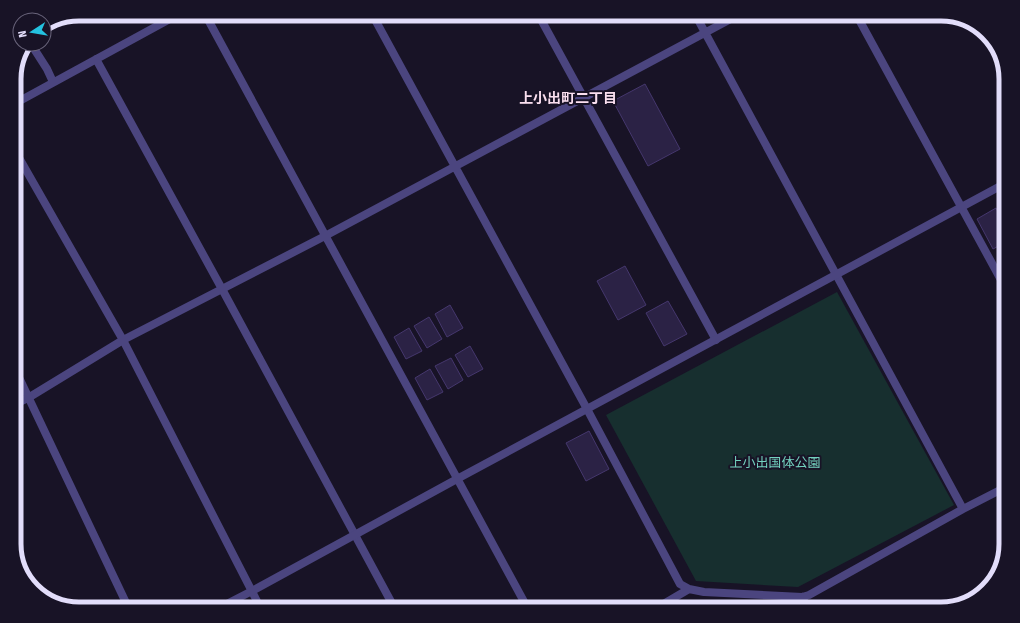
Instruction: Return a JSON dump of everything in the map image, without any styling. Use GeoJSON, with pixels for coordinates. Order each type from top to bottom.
{"type":"FeatureCollection","features":[{"type":"Feature","properties":{"kind":"street"},"geometry":{"type":"LineString","coordinates":[[21,100],[166,21]]}},
{"type":"Feature","properties":{"kind":"street"},"geometry":{"type":"LineString","coordinates":[[209,21],[524,602]]}},
{"type":"Feature","properties":{"kind":"street"},"geometry":{"type":"LineString","coordinates":[[376,21],[680,584],[689,589],[704,592],[802,597],[999,491]]}},
{"type":"Feature","properties":{"kind":"street"},"geometry":{"type":"LineString","coordinates":[[542,21],[716,340]]}},
{"type":"Feature","properties":{"kind":"street"},"geometry":{"type":"LineString","coordinates":[[699,21],[963,509]]}},
{"type":"Feature","properties":{"kind":"street"},"geometry":{"type":"LineString","coordinates":[[21,402],[123,340],[325,236],[727,21]]}},
{"type":"Feature","properties":{"kind":"street"},"geometry":{"type":"LineString","coordinates":[[860,21],[999,276]]}},
{"type":"Feature","properties":{"kind":"street"},"geometry":{"type":"LineString","coordinates":[[36,52],[53,82]]}},
{"type":"Feature","properties":{"kind":"street"},"geometry":{"type":"LineString","coordinates":[[96,59],[391,602]]}},
{"type":"Feature","properties":{"kind":"street"},"geometry":{"type":"LineString","coordinates":[[21,160],[123,340],[257,602]]}},
{"type":"Feature","properties":{"kind":"street"},"geometry":{"type":"LineString","coordinates":[[232,602],[586,409],[999,187]]}},
{"type":"Feature","properties":{"kind":"street"},"geometry":{"type":"LineString","coordinates":[[21,382],[126,602]]}},
{"type":"Feature","properties":{"kind":"street"},"geometry":{"type":"LineString","coordinates":[[667,602],[689,589]]}},
{"type":"Feature","properties":{"kind":"street"},"geometry":{"type":"LineString","coordinates":[[802,597],[804,602]]}},
{"type":"Feature","properties":{"kind":"green space","name":"上小出国体公園"},"geometry":{"type":"Polygon","coordinates":[[[837,292],[954,505],[798,587],[696,581],[606,415],[837,292]]]}},
{"type":"Feature","properties":{"kind":"building"},"geometry":{"type":"Polygon","coordinates":[[[645,84],[680,149],[648,166],[613,101],[645,84]]]}},
{"type":"Feature","properties":{"kind":"building"},"geometry":{"type":"Polygon","coordinates":[[[996,208],[999,214],[999,246],[993,249],[977,219],[996,208]]]}},
{"type":"Feature","properties":{"kind":"building"},"geometry":{"type":"Polygon","coordinates":[[[625,266],[646,305],[618,320],[597,281],[625,266]]]}},
{"type":"Feature","properties":{"kind":"building"},"geometry":{"type":"Polygon","coordinates":[[[668,301],[687,334],[664,346],[646,313],[668,301]]]}},
{"type":"Feature","properties":{"kind":"building"},"geometry":{"type":"Polygon","coordinates":[[[450,305],[463,328],[447,337],[435,314],[450,305]]]}},
{"type":"Feature","properties":{"kind":"building"},"geometry":{"type":"Polygon","coordinates":[[[429,317],[442,339],[427,348],[414,326],[429,317]]]}},
{"type":"Feature","properties":{"kind":"building"},"geometry":{"type":"Polygon","coordinates":[[[409,328],[422,351],[406,359],[394,337],[409,328]]]}},
{"type":"Feature","properties":{"kind":"building"},"geometry":{"type":"Polygon","coordinates":[[[470,346],[483,369],[468,377],[455,355],[470,346]]]}},
{"type":"Feature","properties":{"kind":"building"},"geometry":{"type":"Polygon","coordinates":[[[451,358],[463,380],[448,389],[435,366],[451,358]]]}},
{"type":"Feature","properties":{"kind":"building"},"geometry":{"type":"Polygon","coordinates":[[[430,369],[443,392],[427,400],[415,378],[430,369]]]}},
{"type":"Feature","properties":{"kind":"building"},"geometry":{"type":"Polygon","coordinates":[[[589,431],[609,469],[586,481],[566,443],[589,431]]]}},
{"type":"Feature","properties":{"kind":"district","name":"上小出町二丁目"},"geometry":{"type":"Point","coordinates":[568,98]}}]}
